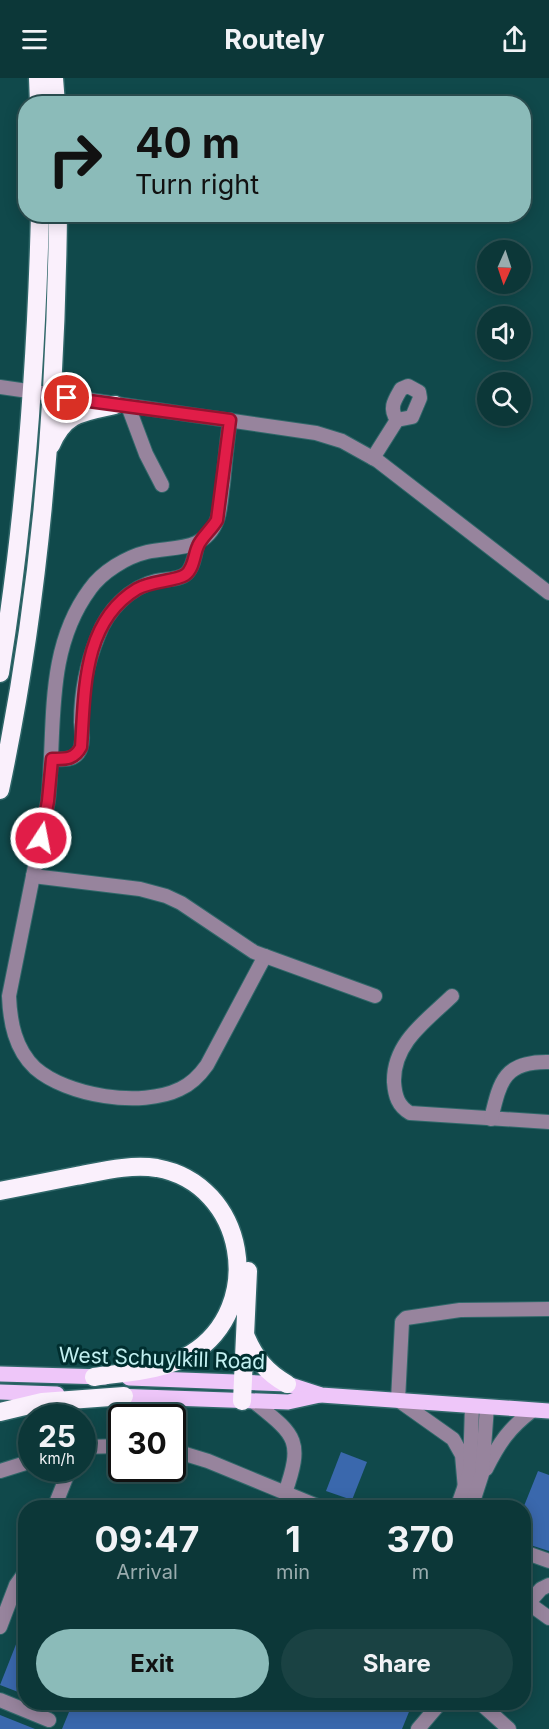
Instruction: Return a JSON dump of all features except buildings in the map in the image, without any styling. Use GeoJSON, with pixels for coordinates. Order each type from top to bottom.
{"type":"FeatureCollection","features":[{"type":"Feature","properties":{"kind":"highway"},"geometry":{"type":"LineString","coordinates":[[39,78],[39,96]]}},
{"type":"Feature","properties":{"kind":"highway"},"geometry":{"type":"LineString","coordinates":[[54,78],[55,96]]}},
{"type":"Feature","properties":{"kind":"highway"},"geometry":{"type":"LineString","coordinates":[[0,673],[13,595],[32,393],[40,222]]}},
{"type":"Feature","properties":{"kind":"highway"},"geometry":{"type":"LineString","coordinates":[[0,790],[31,604],[47,455],[52,395],[58,222]]}},
{"type":"Feature","properties":{"kind":"highway"},"geometry":{"type":"LineString","coordinates":[[47,455],[58,430],[67,420],[80,412],[121,406]]}},
{"type":"Feature","properties":{"kind":"highway"},"geometry":{"type":"LineString","coordinates":[[0,1181],[132,1157],[170,1161],[199,1175],[220,1194],[230,1207],[237,1218],[246,1243],[248,1274],[243,1382],[248,1401]]}},
{"type":"Feature","properties":{"kind":"highway"},"geometry":{"type":"LineString","coordinates":[[0,1191],[125,1167],[158,1168],[181,1176],[213,1198],[231,1227],[238,1262],[236,1287],[227,1313],[212,1336],[191,1354],[178,1360],[152,1368],[94,1377]]}},
{"type":"Feature","properties":{"kind":"highway"},"geometry":{"type":"LineString","coordinates":[[245,1335],[259,1361],[274,1376],[287,1384]]}},
{"type":"Feature","properties":{"kind":"highway"},"geometry":{"type":"LineString","coordinates":[[0,1412],[42,1402],[124,1396]]}},
{"type":"Feature","properties":{"kind":"main road","name":"West Schuylkill Road"},"geometry":{"type":"LineString","coordinates":[[0,1374],[287,1384],[321,1395],[549,1411]]}},
{"type":"Feature","properties":{"kind":"main road","name":"West Schuylkill Road"},"geometry":{"type":"LineString","coordinates":[[0,1392],[288,1402],[321,1395]]}},
{"type":"Feature","properties":{"kind":"street"},"geometry":{"type":"LineString","coordinates":[[0,387],[316,432],[342,441],[373,458],[549,592]]}},
{"type":"Feature","properties":{"kind":"street"},"geometry":{"type":"LineString","coordinates":[[121,406],[162,485]]}},
{"type":"Feature","properties":{"kind":"street"},"geometry":{"type":"LineString","coordinates":[[230,420],[217,520],[210,531],[198,543],[183,548],[145,552],[103,574],[91,587],[77,609],[59,657],[51,716],[52,759],[48,801],[9,996],[12,1029],[24,1055],[34,1067],[54,1082],[99,1096],[142,1097],[176,1091],[194,1080],[207,1065],[264,956]]}},
{"type":"Feature","properties":{"kind":"street"},"geometry":{"type":"LineString","coordinates":[[373,458],[398,420]]}},
{"type":"Feature","properties":{"kind":"street"},"geometry":{"type":"LineString","coordinates":[[52,759],[72,758],[81,747],[81,716],[87,667],[108,615],[137,589],[153,582],[185,576],[190,569],[198,543]]}},
{"type":"Feature","properties":{"kind":"street"},"geometry":{"type":"LineString","coordinates":[[33,876],[141,889],[166,896],[182,903],[223,932],[264,956],[375,996]]}},
{"type":"Feature","properties":{"kind":"street"},"geometry":{"type":"LineString","coordinates":[[452,996],[408,1038],[401,1048],[394,1070],[394,1088],[402,1108],[410,1113],[549,1122]]}},
{"type":"Feature","properties":{"kind":"street"},"geometry":{"type":"LineString","coordinates":[[491,1119],[499,1087],[513,1069],[534,1062],[549,1062]]}},
{"type":"Feature","properties":{"kind":"street"},"geometry":{"type":"LineString","coordinates":[[465,1489],[462,1455],[453,1439],[438,1426],[398,1400],[401,1328],[406,1318],[460,1310],[549,1309]]}},
{"type":"Feature","properties":{"kind":"street"},"geometry":{"type":"LineString","coordinates":[[248,1401],[284,1426],[293,1442],[294,1466],[285,1492]]}},
{"type":"Feature","properties":{"kind":"street"},"geometry":{"type":"LineString","coordinates":[[480,1407],[482,1476]]}},
{"type":"Feature","properties":{"kind":"street"},"geometry":{"type":"LineString","coordinates":[[461,1500],[470,1471],[480,1407]]}},
{"type":"Feature","properties":{"kind":"street"},"geometry":{"type":"LineString","coordinates":[[474,1500],[482,1476],[500,1442],[515,1424],[532,1410]]}},
{"type":"Feature","properties":{"kind":"street"},"geometry":{"type":"LineString","coordinates":[[186,1453],[304,1500]]}},
{"type":"Feature","properties":{"kind":"street"},"geometry":{"type":"LineString","coordinates":[[0,1471],[18,1465]]}},
{"type":"Feature","properties":{"kind":"street"},"geometry":{"type":"LineString","coordinates":[[57,1500],[64,1482]]}},
{"type":"Feature","properties":{"kind":"street"},"geometry":{"type":"LineString","coordinates":[[531,1554],[549,1561]]}},
{"type":"Feature","properties":{"kind":"street"},"geometry":{"type":"LineString","coordinates":[[0,1627],[18,1582]]}},
{"type":"Feature","properties":{"kind":"street"},"geometry":{"type":"LineString","coordinates":[[531,1598],[549,1585]]}},
{"type":"Feature","properties":{"kind":"street"},"geometry":{"type":"LineString","coordinates":[[531,1608],[549,1618]]}},
{"type":"Feature","properties":{"kind":"street"},"geometry":{"type":"LineString","coordinates":[[0,1700],[18,1707]]}},
{"type":"Feature","properties":{"kind":"street"},"geometry":{"type":"LineString","coordinates":[[24,1710],[49,1720]]}},
{"type":"Feature","properties":{"kind":"street"},"geometry":{"type":"LineString","coordinates":[[418,1729],[434,1710]]}},
{"type":"Feature","properties":{"kind":"street"},"geometry":{"type":"LineString","coordinates":[[488,1710],[509,1729]]}},
{"type":"Feature","properties":{"kind":"route"},"geometry":{"type":"LineString","coordinates":[[41,838],[48,801],[52,759],[72,758],[81,747],[81,716],[87,667],[98,635],[108,615],[137,589],[153,582],[185,576],[190,569],[198,543],[217,520],[230,420],[67,398]]}}]}
